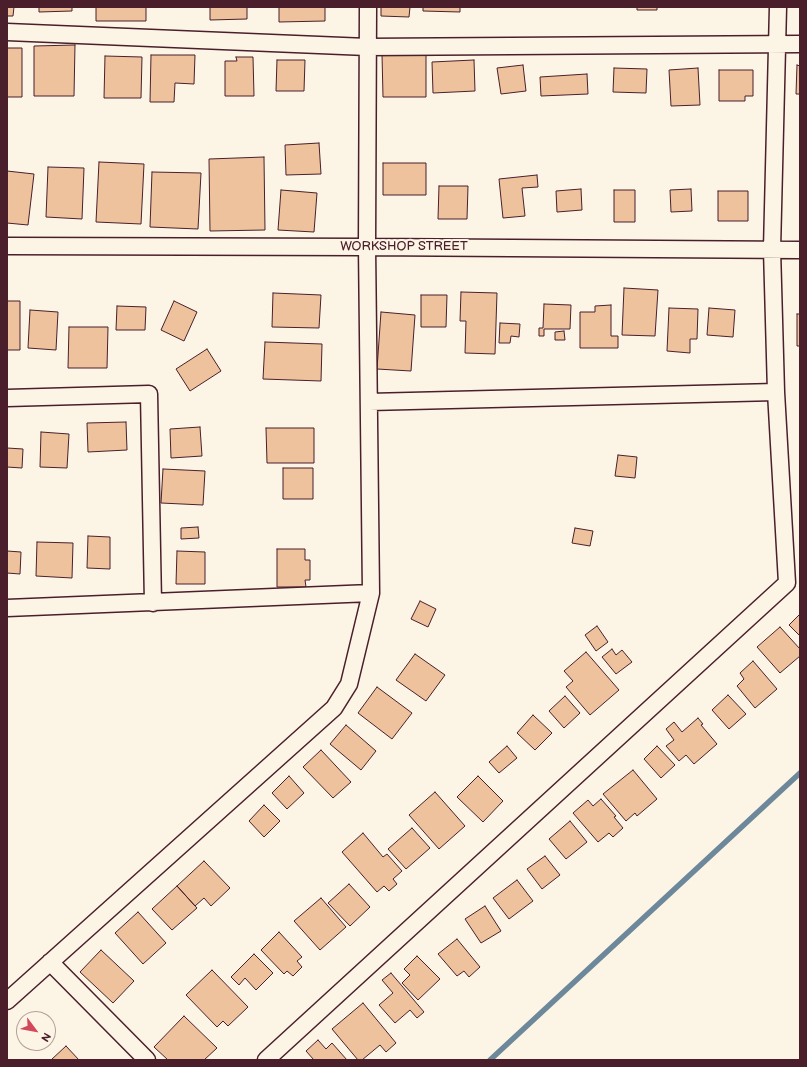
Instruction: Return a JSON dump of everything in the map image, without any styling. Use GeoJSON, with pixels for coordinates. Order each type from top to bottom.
{"type":"FeatureCollection","features":[{"type":"Feature","properties":{"kind":"street"},"geometry":{"type":"LineString","coordinates":[[7,1001],[334,708],[349,684],[371,593],[367,247],[368,7]]}},
{"type":"Feature","properties":{"kind":"street"},"geometry":{"type":"LineString","coordinates":[[266,1060],[787,583],[776,392],[772,249],[778,7]]}},
{"type":"Feature","properties":{"kind":"street"},"geometry":{"type":"LineString","coordinates":[[7,32],[367,47],[800,44]]}},
{"type":"Feature","properties":{"kind":"street","name":"WORKSHOP STREET"},"geometry":{"type":"LineString","coordinates":[[7,246],[800,250]]}},
{"type":"Feature","properties":{"kind":"street"},"geometry":{"type":"LineString","coordinates":[[369,402],[776,392]]}},
{"type":"Feature","properties":{"kind":"street"},"geometry":{"type":"LineString","coordinates":[[7,398],[148,394],[153,602]]}},
{"type":"Feature","properties":{"kind":"street"},"geometry":{"type":"LineString","coordinates":[[7,608],[371,593]]}},
{"type":"Feature","properties":{"kind":"street"},"geometry":{"type":"LineString","coordinates":[[50,962],[147,1060]]}},
{"type":"Feature","properties":{"kind":"building"},"geometry":{"type":"Polygon","coordinates":[[[7,7],[14,7],[13,16],[7,16],[7,7]]]}},
{"type":"Feature","properties":{"kind":"building"},"geometry":{"type":"Polygon","coordinates":[[[39,7],[72,7],[72,11],[39,12],[39,7]]]}},
{"type":"Feature","properties":{"kind":"building"},"geometry":{"type":"Polygon","coordinates":[[[96,7],[146,7],[146,21],[96,21],[96,7]]]}},
{"type":"Feature","properties":{"kind":"building"},"geometry":{"type":"Polygon","coordinates":[[[210,7],[247,7],[247,19],[210,20],[210,7]]]}},
{"type":"Feature","properties":{"kind":"building"},"geometry":{"type":"Polygon","coordinates":[[[279,7],[325,7],[325,21],[279,22],[279,7]]]}},
{"type":"Feature","properties":{"kind":"building"},"geometry":{"type":"Polygon","coordinates":[[[381,7],[410,7],[409,17],[381,16],[381,7]]]}},
{"type":"Feature","properties":{"kind":"building"},"geometry":{"type":"Polygon","coordinates":[[[423,7],[460,7],[460,12],[423,11],[423,7]]]}},
{"type":"Feature","properties":{"kind":"building"},"geometry":{"type":"Polygon","coordinates":[[[637,7],[657,7],[657,10],[637,10],[637,7]]]}},
{"type":"Feature","properties":{"kind":"building"},"geometry":{"type":"Polygon","coordinates":[[[75,45],[74,96],[34,96],[34,46],[75,45]]]}},
{"type":"Feature","properties":{"kind":"building"},"geometry":{"type":"Polygon","coordinates":[[[7,48],[22,48],[22,97],[7,97],[7,48]]]}},
{"type":"Feature","properties":{"kind":"building"},"geometry":{"type":"Polygon","coordinates":[[[382,54],[426,54],[426,97],[383,97],[382,54]]]}},
{"type":"Feature","properties":{"kind":"building"},"geometry":{"type":"Polygon","coordinates":[[[151,55],[195,55],[194,84],[175,83],[174,102],[150,102],[151,55]]]}},
{"type":"Feature","properties":{"kind":"building"},"geometry":{"type":"Polygon","coordinates":[[[105,56],[142,57],[141,98],[104,98],[105,56]]]}},
{"type":"Feature","properties":{"kind":"building"},"geometry":{"type":"Polygon","coordinates":[[[236,57],[253,57],[254,96],[225,96],[225,61],[237,61],[236,57]]]}},
{"type":"Feature","properties":{"kind":"building"},"geometry":{"type":"Polygon","coordinates":[[[277,60],[305,60],[304,91],[276,91],[277,60]]]}},
{"type":"Feature","properties":{"kind":"building"},"geometry":{"type":"Polygon","coordinates":[[[474,60],[475,91],[433,93],[432,62],[474,60]]]}},
{"type":"Feature","properties":{"kind":"building"},"geometry":{"type":"Polygon","coordinates":[[[523,65],[526,91],[501,94],[497,68],[523,65]]]}},
{"type":"Feature","properties":{"kind":"building"},"geometry":{"type":"Polygon","coordinates":[[[797,65],[800,66],[800,94],[796,94],[797,65]]]}},
{"type":"Feature","properties":{"kind":"building"},"geometry":{"type":"Polygon","coordinates":[[[614,68],[647,69],[646,93],[613,92],[614,68]]]}},
{"type":"Feature","properties":{"kind":"building"},"geometry":{"type":"Polygon","coordinates":[[[698,68],[700,105],[671,106],[669,70],[698,68]]]}},
{"type":"Feature","properties":{"kind":"building"},"geometry":{"type":"Polygon","coordinates":[[[719,70],[753,70],[753,96],[745,96],[745,101],[719,101],[719,70]]]}},
{"type":"Feature","properties":{"kind":"building"},"geometry":{"type":"Polygon","coordinates":[[[587,74],[588,94],[541,96],[540,77],[587,74]]]}},
{"type":"Feature","properties":{"kind":"building"},"geometry":{"type":"Polygon","coordinates":[[[319,143],[321,174],[286,175],[285,145],[319,143]]]}},
{"type":"Feature","properties":{"kind":"building"},"geometry":{"type":"Polygon","coordinates":[[[264,157],[265,230],[210,231],[209,159],[264,157]]]}},
{"type":"Feature","properties":{"kind":"building"},"geometry":{"type":"Polygon","coordinates":[[[99,162],[144,164],[141,224],[96,222],[99,162]]]}},
{"type":"Feature","properties":{"kind":"building"},"geometry":{"type":"Polygon","coordinates":[[[383,163],[426,163],[426,195],[383,195],[383,163]]]}},
{"type":"Feature","properties":{"kind":"building"},"geometry":{"type":"Polygon","coordinates":[[[48,167],[84,168],[82,219],[46,217],[48,167]]]}},
{"type":"Feature","properties":{"kind":"building"},"geometry":{"type":"Polygon","coordinates":[[[7,171],[34,174],[28,225],[7,223],[7,171]]]}},
{"type":"Feature","properties":{"kind":"building"},"geometry":{"type":"Polygon","coordinates":[[[152,172],[201,173],[198,229],[150,227],[152,172]]]}},
{"type":"Feature","properties":{"kind":"building"},"geometry":{"type":"Polygon","coordinates":[[[537,175],[538,187],[522,188],[525,216],[503,218],[499,179],[537,175]]]}},
{"type":"Feature","properties":{"kind":"building"},"geometry":{"type":"Polygon","coordinates":[[[439,186],[468,186],[467,219],[438,219],[439,186]]]}},
{"type":"Feature","properties":{"kind":"building"},"geometry":{"type":"Polygon","coordinates":[[[581,189],[582,210],[557,212],[556,191],[581,189]]]}},
{"type":"Feature","properties":{"kind":"building"},"geometry":{"type":"Polygon","coordinates":[[[691,189],[692,211],[671,212],[670,190],[691,189]]]}},
{"type":"Feature","properties":{"kind":"building"},"geometry":{"type":"Polygon","coordinates":[[[281,190],[317,193],[314,232],[278,230],[281,190]]]}},
{"type":"Feature","properties":{"kind":"building"},"geometry":{"type":"Polygon","coordinates":[[[614,190],[635,190],[635,222],[614,222],[614,190]]]}},
{"type":"Feature","properties":{"kind":"building"},"geometry":{"type":"Polygon","coordinates":[[[718,191],[748,191],[748,221],[718,221],[718,191]]]}},
{"type":"Feature","properties":{"kind":"building"},"geometry":{"type":"Polygon","coordinates":[[[624,288],[658,290],[655,336],[622,335],[624,288]]]}},
{"type":"Feature","properties":{"kind":"building"},"geometry":{"type":"Polygon","coordinates":[[[461,292],[497,293],[495,354],[465,353],[466,321],[460,321],[461,292]]]}},
{"type":"Feature","properties":{"kind":"building"},"geometry":{"type":"Polygon","coordinates":[[[273,293],[321,295],[319,328],[272,327],[273,293]]]}},
{"type":"Feature","properties":{"kind":"building"},"geometry":{"type":"Polygon","coordinates":[[[421,295],[447,295],[446,327],[421,327],[421,295]]]}},
{"type":"Feature","properties":{"kind":"building"},"geometry":{"type":"Polygon","coordinates":[[[7,301],[20,301],[20,350],[7,350],[7,301]]]}},
{"type":"Feature","properties":{"kind":"building"},"geometry":{"type":"Polygon","coordinates":[[[174,301],[197,312],[184,341],[161,330],[174,301]]]}},
{"type":"Feature","properties":{"kind":"building"},"geometry":{"type":"Polygon","coordinates":[[[544,304],[571,305],[570,329],[544,329],[544,336],[539,336],[539,328],[543,328],[544,304]]]}},
{"type":"Feature","properties":{"kind":"building"},"geometry":{"type":"Polygon","coordinates":[[[611,305],[611,336],[618,336],[618,348],[580,348],[580,312],[595,312],[595,306],[611,305]]]}},
{"type":"Feature","properties":{"kind":"building"},"geometry":{"type":"Polygon","coordinates":[[[117,306],[146,307],[145,330],[116,330],[117,306]]]}},
{"type":"Feature","properties":{"kind":"building"},"geometry":{"type":"Polygon","coordinates":[[[669,308],[698,309],[697,339],[690,339],[690,353],[667,351],[669,308]]]}},
{"type":"Feature","properties":{"kind":"building"},"geometry":{"type":"Polygon","coordinates":[[[709,308],[735,310],[733,337],[707,335],[709,308]]]}},
{"type":"Feature","properties":{"kind":"building"},"geometry":{"type":"Polygon","coordinates":[[[30,310],[58,312],[56,350],[28,348],[30,310]]]}},
{"type":"Feature","properties":{"kind":"building"},"geometry":{"type":"Polygon","coordinates":[[[381,312],[415,315],[411,371],[377,369],[381,312]]]}},
{"type":"Feature","properties":{"kind":"building"},"geometry":{"type":"Polygon","coordinates":[[[797,314],[800,314],[800,346],[797,346],[797,314]]]}},
{"type":"Feature","properties":{"kind":"building"},"geometry":{"type":"Polygon","coordinates":[[[500,323],[520,324],[519,337],[511,336],[510,343],[499,343],[500,323]]]}},
{"type":"Feature","properties":{"kind":"building"},"geometry":{"type":"Polygon","coordinates":[[[69,327],[108,327],[107,368],[68,368],[69,327]]]}},
{"type":"Feature","properties":{"kind":"building"},"geometry":{"type":"Polygon","coordinates":[[[564,331],[565,340],[555,340],[555,332],[564,331]]]}},
{"type":"Feature","properties":{"kind":"building"},"geometry":{"type":"Polygon","coordinates":[[[265,342],[322,344],[321,381],[263,379],[265,342]]]}},
{"type":"Feature","properties":{"kind":"building"},"geometry":{"type":"Polygon","coordinates":[[[207,349],[221,371],[190,391],[176,369],[207,349]]]}},
{"type":"Feature","properties":{"kind":"building"},"geometry":{"type":"Polygon","coordinates":[[[126,422],[127,450],[88,452],[87,423],[126,422]]]}},
{"type":"Feature","properties":{"kind":"building"},"geometry":{"type":"Polygon","coordinates":[[[200,427],[202,456],[171,458],[170,429],[200,427]]]}},
{"type":"Feature","properties":{"kind":"building"},"geometry":{"type":"Polygon","coordinates":[[[266,428],[314,428],[314,463],[267,463],[266,428]]]}},
{"type":"Feature","properties":{"kind":"building"},"geometry":{"type":"Polygon","coordinates":[[[41,432],[69,434],[67,468],[40,467],[41,432]]]}},
{"type":"Feature","properties":{"kind":"building"},"geometry":{"type":"Polygon","coordinates":[[[7,448],[23,449],[22,468],[7,467],[7,448]]]}},
{"type":"Feature","properties":{"kind":"building"},"geometry":{"type":"Polygon","coordinates":[[[618,455],[637,457],[635,478],[615,476],[618,455]]]}},
{"type":"Feature","properties":{"kind":"building"},"geometry":{"type":"Polygon","coordinates":[[[283,468],[313,468],[313,499],[283,499],[283,468]]]}},
{"type":"Feature","properties":{"kind":"building"},"geometry":{"type":"Polygon","coordinates":[[[163,469],[205,471],[203,505],[161,503],[163,469]]]}},
{"type":"Feature","properties":{"kind":"building"},"geometry":{"type":"Polygon","coordinates":[[[198,527],[199,538],[181,539],[181,528],[198,527]]]}},
{"type":"Feature","properties":{"kind":"building"},"geometry":{"type":"Polygon","coordinates":[[[575,528],[593,531],[590,546],[572,543],[575,528]]]}},
{"type":"Feature","properties":{"kind":"building"},"geometry":{"type":"Polygon","coordinates":[[[88,536],[110,537],[110,569],[87,568],[88,536]]]}},
{"type":"Feature","properties":{"kind":"building"},"geometry":{"type":"Polygon","coordinates":[[[37,542],[73,543],[72,578],[36,576],[37,542]]]}},
{"type":"Feature","properties":{"kind":"building"},"geometry":{"type":"Polygon","coordinates":[[[277,549],[305,549],[305,560],[310,560],[310,580],[305,580],[306,587],[277,587],[277,549]]]}},
{"type":"Feature","properties":{"kind":"building"},"geometry":{"type":"Polygon","coordinates":[[[7,551],[21,552],[20,574],[7,573],[7,551]]]}},
{"type":"Feature","properties":{"kind":"building"},"geometry":{"type":"Polygon","coordinates":[[[177,551],[205,552],[205,584],[176,584],[177,551]]]}},
{"type":"Feature","properties":{"kind":"building"},"geometry":{"type":"Polygon","coordinates":[[[420,601],[436,609],[428,627],[411,619],[420,601]]]}},
{"type":"Feature","properties":{"kind":"building"},"geometry":{"type":"Polygon","coordinates":[[[800,614],[800,636],[789,625],[800,614]]]}},
{"type":"Feature","properties":{"kind":"building"},"geometry":{"type":"Polygon","coordinates":[[[597,626],[608,642],[596,651],[585,635],[597,626]]]}},
{"type":"Feature","properties":{"kind":"building"},"geometry":{"type":"Polygon","coordinates":[[[780,627],[800,649],[800,656],[780,673],[757,647],[780,627]]]}},
{"type":"Feature","properties":{"kind":"building"},"geometry":{"type":"Polygon","coordinates":[[[612,649],[616,655],[622,650],[632,662],[616,674],[602,657],[612,649]]]}},
{"type":"Feature","properties":{"kind":"building"},"geometry":{"type":"Polygon","coordinates":[[[586,652],[619,690],[590,715],[566,687],[573,681],[564,671],[586,652]]]}},
{"type":"Feature","properties":{"kind":"building"},"geometry":{"type":"Polygon","coordinates":[[[415,654],[445,675],[426,701],[396,680],[415,654]]]}},
{"type":"Feature","properties":{"kind":"building"},"geometry":{"type":"Polygon","coordinates":[[[753,661],[777,689],[755,708],[737,686],[744,679],[740,673],[753,661]]]}},
{"type":"Feature","properties":{"kind":"building"},"geometry":{"type":"Polygon","coordinates":[[[377,687],[412,713],[392,739],[358,713],[377,687]]]}},
{"type":"Feature","properties":{"kind":"building"},"geometry":{"type":"Polygon","coordinates":[[[728,695],[746,714],[729,729],[712,710],[728,695]]]}},
{"type":"Feature","properties":{"kind":"building"},"geometry":{"type":"Polygon","coordinates":[[[565,696],[580,713],[564,728],[549,711],[565,696]]]}},
{"type":"Feature","properties":{"kind":"building"},"geometry":{"type":"Polygon","coordinates":[[[533,715],[552,733],[535,750],[517,733],[533,715]]]}},
{"type":"Feature","properties":{"kind":"building"},"geometry":{"type":"Polygon","coordinates":[[[698,718],[703,724],[701,725],[717,744],[694,764],[686,755],[679,761],[666,746],[674,740],[666,729],[674,722],[682,732],[698,718]]]}},
{"type":"Feature","properties":{"kind":"building"},"geometry":{"type":"Polygon","coordinates":[[[346,725],[376,751],[361,770],[330,744],[346,725]]]}},
{"type":"Feature","properties":{"kind":"building"},"geometry":{"type":"Polygon","coordinates":[[[507,746],[517,758],[499,773],[489,762],[507,746]]]}},
{"type":"Feature","properties":{"kind":"building"},"geometry":{"type":"Polygon","coordinates":[[[657,746],[675,765],[661,778],[644,759],[657,746]]]}},
{"type":"Feature","properties":{"kind":"building"},"geometry":{"type":"Polygon","coordinates":[[[321,750],[351,782],[333,798],[303,767],[321,750]]]}},
{"type":"Feature","properties":{"kind":"building"},"geometry":{"type":"Polygon","coordinates":[[[633,770],[657,799],[637,816],[635,813],[626,821],[603,794],[633,770]]]}},
{"type":"Feature","properties":{"kind":"building"},"geometry":{"type":"Polygon","coordinates":[[[289,776],[304,793],[287,809],[272,793],[289,776]]]}},
{"type":"Feature","properties":{"kind":"building"},"geometry":{"type":"Polygon","coordinates":[[[478,776],[503,801],[483,822],[457,797],[478,776]]]}},
{"type":"Feature","properties":{"kind":"building"},"geometry":{"type":"Polygon","coordinates":[[[435,792],[465,826],[439,849],[409,815],[435,792]]]}},
{"type":"Feature","properties":{"kind":"building"},"geometry":{"type":"Polygon","coordinates":[[[601,799],[616,816],[614,817],[623,828],[613,837],[609,833],[598,842],[573,813],[588,800],[593,806],[601,799]]]}},
{"type":"Feature","properties":{"kind":"building"},"geometry":{"type":"Polygon","coordinates":[[[264,805],[280,821],[264,837],[249,821],[264,805]]]}},
{"type":"Feature","properties":{"kind":"building"},"geometry":{"type":"Polygon","coordinates":[[[570,821],[587,842],[566,859],[549,839],[570,821]]]}},
{"type":"Feature","properties":{"kind":"building"},"geometry":{"type":"Polygon","coordinates":[[[412,828],[430,848],[406,869],[388,849],[412,828]]]}},
{"type":"Feature","properties":{"kind":"building"},"geometry":{"type":"Polygon","coordinates":[[[363,833],[383,857],[387,854],[402,871],[393,879],[397,884],[389,891],[384,886],[377,892],[342,852],[363,833]]]}},
{"type":"Feature","properties":{"kind":"building"},"geometry":{"type":"Polygon","coordinates":[[[545,856],[560,875],[542,889],[527,869],[545,856]]]}},
{"type":"Feature","properties":{"kind":"building"},"geometry":{"type":"Polygon","coordinates":[[[204,861],[230,888],[211,906],[204,898],[195,906],[177,886],[204,861]]]}},
{"type":"Feature","properties":{"kind":"building"},"geometry":{"type":"Polygon","coordinates":[[[517,880],[533,901],[509,919],[493,898],[517,880]]]}},
{"type":"Feature","properties":{"kind":"building"},"geometry":{"type":"Polygon","coordinates":[[[349,884],[370,907],[350,926],[328,903],[349,884]]]}},
{"type":"Feature","properties":{"kind":"building"},"geometry":{"type":"Polygon","coordinates":[[[177,886],[197,908],[172,930],[152,909],[177,886]]]}},
{"type":"Feature","properties":{"kind":"building"},"geometry":{"type":"Polygon","coordinates":[[[321,898],[346,927],[320,950],[294,921],[321,898]]]}},
{"type":"Feature","properties":{"kind":"building"},"geometry":{"type":"Polygon","coordinates":[[[485,906],[501,931],[481,943],[465,919],[485,906]]]}},
{"type":"Feature","properties":{"kind":"building"},"geometry":{"type":"Polygon","coordinates":[[[138,912],[166,943],[143,964],[115,933],[138,912]]]}},
{"type":"Feature","properties":{"kind":"building"},"geometry":{"type":"Polygon","coordinates":[[[279,932],[302,957],[297,961],[302,967],[293,976],[287,971],[284,974],[261,950],[279,932]]]}},
{"type":"Feature","properties":{"kind":"building"},"geometry":{"type":"Polygon","coordinates":[[[457,939],[480,967],[469,977],[464,971],[457,976],[438,954],[457,939]]]}},
{"type":"Feature","properties":{"kind":"building"},"geometry":{"type":"Polygon","coordinates":[[[101,950],[134,981],[113,1003],[80,972],[101,950]]]}},
{"type":"Feature","properties":{"kind":"building"},"geometry":{"type":"Polygon","coordinates":[[[254,954],[273,973],[256,990],[245,978],[239,985],[231,977],[254,954]]]}},
{"type":"Feature","properties":{"kind":"building"},"geometry":{"type":"Polygon","coordinates":[[[417,956],[440,979],[418,1000],[402,983],[410,975],[404,969],[417,956]]]}},
{"type":"Feature","properties":{"kind":"building"},"geometry":{"type":"Polygon","coordinates":[[[212,970],[248,1007],[228,1026],[223,1021],[217,1027],[186,995],[212,970]]]}},
{"type":"Feature","properties":{"kind":"building"},"geometry":{"type":"Polygon","coordinates":[[[391,973],[424,1012],[417,1018],[410,1010],[395,1023],[379,1005],[393,993],[382,980],[391,973]]]}},
{"type":"Feature","properties":{"kind":"building"},"geometry":{"type":"Polygon","coordinates":[[[363,1003],[396,1043],[386,1052],[380,1045],[362,1060],[358,1060],[332,1029],[363,1003]]]}},
{"type":"Feature","properties":{"kind":"building"},"geometry":{"type":"Polygon","coordinates":[[[184,1016],[217,1048],[204,1060],[168,1060],[154,1047],[184,1016]]]}},
{"type":"Feature","properties":{"kind":"building"},"geometry":{"type":"Polygon","coordinates":[[[318,1040],[326,1049],[332,1043],[347,1060],[314,1060],[306,1051],[318,1040]]]}},
{"type":"Feature","properties":{"kind":"building"},"geometry":{"type":"Polygon","coordinates":[[[66,1046],[79,1060],[51,1060],[66,1046]]]}},
{"type":"Feature","properties":{"kind":"waterway"},"geometry":{"type":"LineString","coordinates":[[490,1060],[800,773]]}}]}
